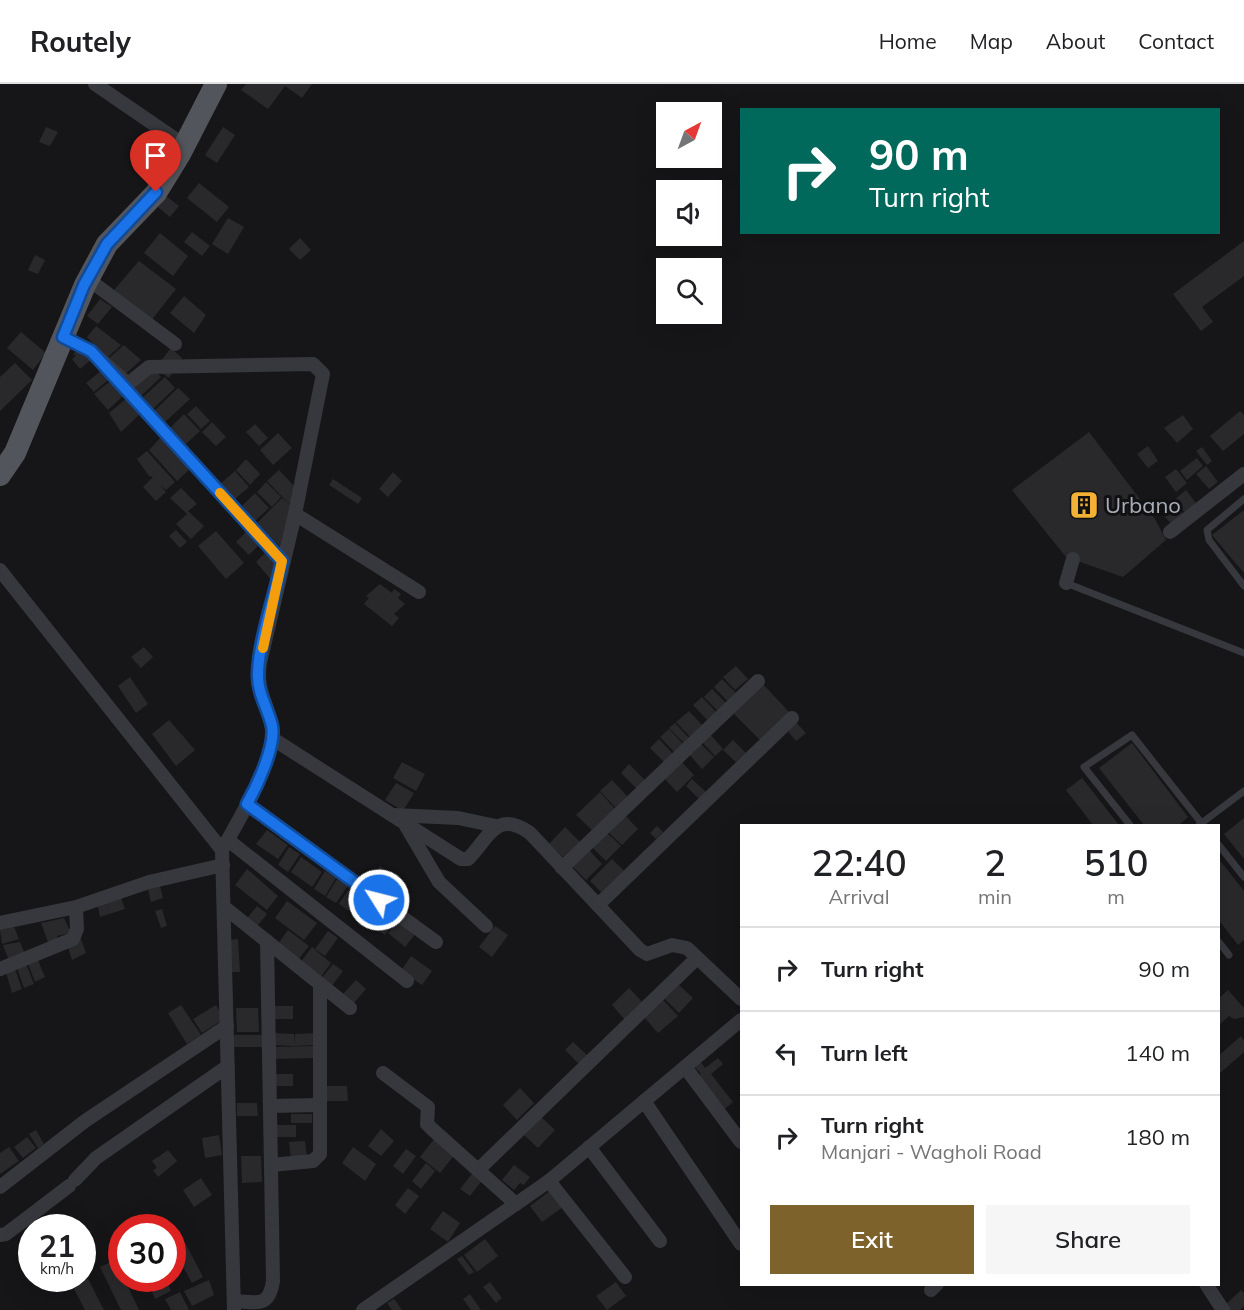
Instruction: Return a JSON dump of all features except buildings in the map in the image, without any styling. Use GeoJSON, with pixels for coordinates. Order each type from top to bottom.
{"type":"FeatureCollection","features":[{"type":"Feature","properties":{"kind":"main road"},"geometry":{"type":"LineString","coordinates":[[0,474],[15,453],[88,279],[107,244],[156,192],[216,84]]}},
{"type":"Feature","properties":{"kind":"street"},"geometry":{"type":"LineString","coordinates":[[95,84],[184,145]]}},
{"type":"Feature","properties":{"kind":"street"},"geometry":{"type":"LineString","coordinates":[[88,279],[175,344]]}},
{"type":"Feature","properties":{"kind":"street"},"geometry":{"type":"LineString","coordinates":[[63,337],[91,351],[128,384],[149,367],[174,364],[237,367],[313,364],[321,368],[324,378],[258,673],[262,700],[272,727],[273,740],[256,788],[225,845],[223,865],[234,1306],[257,1302],[270,1296],[273,1281],[267,941]]}},
{"type":"Feature","properties":{"kind":"street"},"geometry":{"type":"LineString","coordinates":[[91,351],[282,561]]}},
{"type":"Feature","properties":{"kind":"street"},"geometry":{"type":"LineString","coordinates":[[1170,532],[1244,474]]}},
{"type":"Feature","properties":{"kind":"street"},"geometry":{"type":"LineString","coordinates":[[295,514],[419,592]]}},
{"type":"Feature","properties":{"kind":"street"},"geometry":{"type":"LineString","coordinates":[[1066,583],[1073,559]]}},
{"type":"Feature","properties":{"kind":"street"},"geometry":{"type":"LineString","coordinates":[[0,570],[225,845],[407,981]]}},
{"type":"Feature","properties":{"kind":"street"},"geometry":{"type":"LineString","coordinates":[[562,868],[758,681]]}},
{"type":"Feature","properties":{"kind":"street"},"geometry":{"type":"LineString","coordinates":[[598,905],[792,718]]}},
{"type":"Feature","properties":{"kind":"street"},"geometry":{"type":"LineString","coordinates":[[273,740],[464,860],[496,826]]}},
{"type":"Feature","properties":{"kind":"street"},"geometry":{"type":"LineString","coordinates":[[247,804],[436,942]]}},
{"type":"Feature","properties":{"kind":"street"},"geometry":{"type":"LineString","coordinates":[[392,815],[458,818],[496,826],[504,824],[520,826],[644,952],[647,954],[678,944],[687,948],[740,998]]}},
{"type":"Feature","properties":{"kind":"street"},"geometry":{"type":"LineString","coordinates":[[405,824],[439,882],[486,926]]}},
{"type":"Feature","properties":{"kind":"street"},"geometry":{"type":"LineString","coordinates":[[0,923],[76,907],[149,882],[223,865]]}},
{"type":"Feature","properties":{"kind":"street"},"geometry":{"type":"LineString","coordinates":[[0,969],[73,939],[77,929],[76,907]]}},
{"type":"Feature","properties":{"kind":"street"},"geometry":{"type":"LineString","coordinates":[[224,907],[350,1008]]}},
{"type":"Feature","properties":{"kind":"street"},"geometry":{"type":"LineString","coordinates":[[478,1170],[697,958]]}},
{"type":"Feature","properties":{"kind":"street"},"geometry":{"type":"LineString","coordinates":[[271,1165],[317,1159],[320,1149],[320,984]]}},
{"type":"Feature","properties":{"kind":"street"},"geometry":{"type":"LineString","coordinates":[[363,1310],[549,1180],[740,1021]]}},
{"type":"Feature","properties":{"kind":"street"},"geometry":{"type":"LineString","coordinates":[[0,1187],[86,1121],[227,1026]]}},
{"type":"Feature","properties":{"kind":"street"},"geometry":{"type":"LineString","coordinates":[[0,1235],[6,1234],[72,1183],[96,1158],[228,1066]]}},
{"type":"Feature","properties":{"kind":"street"},"geometry":{"type":"LineString","coordinates":[[685,1067],[740,1141]]}},
{"type":"Feature","properties":{"kind":"street"},"geometry":{"type":"LineString","coordinates":[[383,1073],[424,1103],[429,1113],[428,1124],[516,1204]]}},
{"type":"Feature","properties":{"kind":"street"},"geometry":{"type":"LineString","coordinates":[[644,1101],[740,1243]]}},
{"type":"Feature","properties":{"kind":"street"},"geometry":{"type":"LineString","coordinates":[[270,1106],[320,1105]]}},
{"type":"Feature","properties":{"kind":"street"},"geometry":{"type":"LineString","coordinates":[[589,1147],[660,1240]]}},
{"type":"Feature","properties":{"kind":"street"},"geometry":{"type":"LineString","coordinates":[[549,1180],[625,1276]]}},
{"type":"Feature","properties":{"kind":"street"},"geometry":{"type":"LineString","coordinates":[[1207,1286],[1223,1310]]}},
{"type":"Feature","properties":{"kind":"lane"},"geometry":{"type":"LineString","coordinates":[[1244,499],[1207,530],[1209,540],[1244,586]]}},
{"type":"Feature","properties":{"kind":"lane"},"geometry":{"type":"LineString","coordinates":[[1066,583],[1244,652]]}},
{"type":"Feature","properties":{"kind":"lane"},"geometry":{"type":"LineString","coordinates":[[1129,824],[1084,767],[1132,735],[1201,824],[1244,791]]}},
{"type":"Feature","properties":{"kind":"lane"},"geometry":{"type":"LineString","coordinates":[[1220,847],[1244,877]]}},
{"type":"Feature","properties":{"kind":"lane"},"geometry":{"type":"LineString","coordinates":[[1220,944],[1229,955]]}},
{"type":"Feature","properties":{"kind":"slow traffic"},"geometry":{"type":"LineString","coordinates":[[220,493],[282,561],[263,648]]}},
{"type":"Feature","properties":{"kind":"place","name":"Urbano"},"geometry":{"type":"Point","coordinates":[1084,505]}},
{"type":"Feature","properties":{"kind":"route"},"geometry":{"type":"LineString","coordinates":[[156,192],[107,244],[84,285],[63,337],[91,351],[282,561],[258,673],[262,700],[272,727],[273,740],[256,788],[247,804],[379,900]]}}]}
